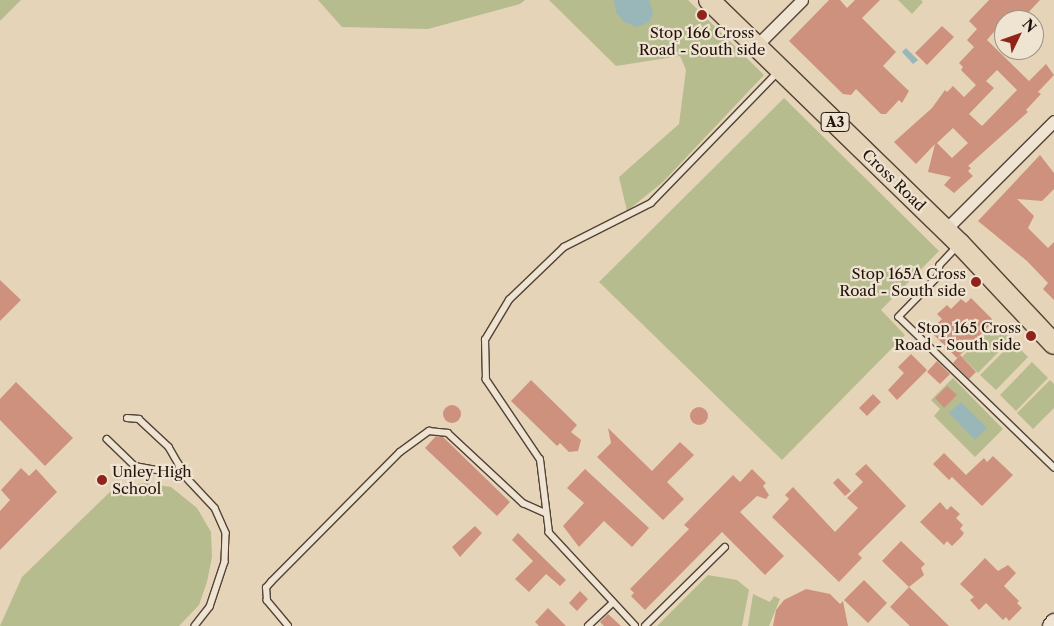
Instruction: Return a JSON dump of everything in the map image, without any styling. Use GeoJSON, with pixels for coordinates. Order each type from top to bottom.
{"type":"FeatureCollection","features":[{"type":"Feature","properties":{"kind":"highway","name":"Cross Road"},"geometry":{"type":"LineString","coordinates":[[709,0],[960,244],[1054,344]]}},
{"type":"Feature","properties":{"kind":"main road"},"geometry":{"type":"LineString","coordinates":[[1051,626],[1054,622]]}},
{"type":"Feature","properties":{"kind":"street"},"geometry":{"type":"LineString","coordinates":[[756,46],[802,0]]}},
{"type":"Feature","properties":{"kind":"street"},"geometry":{"type":"LineString","coordinates":[[945,230],[1054,121]]}},
{"type":"Feature","properties":{"kind":"lane"},"geometry":{"type":"LineString","coordinates":[[635,626],[549,533],[545,513],[540,460],[486,380],[485,340],[509,300],[564,246],[651,203],[780,69]]}},
{"type":"Feature","properties":{"kind":"lane"},"geometry":{"type":"LineString","coordinates":[[960,244],[940,265],[938,277],[899,317],[1054,467]]}},
{"type":"Feature","properties":{"kind":"lane"},"geometry":{"type":"LineString","coordinates":[[128,418],[139,419],[169,446],[179,464],[180,474]]}},
{"type":"Feature","properties":{"kind":"lane"},"geometry":{"type":"LineString","coordinates":[[288,626],[267,601],[266,588],[400,452],[429,431],[448,433],[523,503],[545,513]]}},
{"type":"Feature","properties":{"kind":"lane"},"geometry":{"type":"LineString","coordinates":[[108,439],[135,466],[180,474],[194,484],[215,508],[226,533],[222,571],[210,607],[195,626]]}},
{"type":"Feature","properties":{"kind":"lane"},"geometry":{"type":"LineString","coordinates":[[645,626],[725,547]]}},
{"type":"Feature","properties":{"kind":"lane"},"geometry":{"type":"LineString","coordinates":[[588,626],[613,603]]}},
{"type":"Feature","properties":{"kind":"green space"},"geometry":{"type":"Polygon","coordinates":[[[0,0],[21,0],[0,21],[0,0]]]}},
{"type":"Feature","properties":{"kind":"green space"},"geometry":{"type":"Polygon","coordinates":[[[318,0],[525,0],[520,4],[428,29],[342,27],[318,0]]]}},
{"type":"Feature","properties":{"kind":"green space"},"geometry":{"type":"Polygon","coordinates":[[[549,0],[688,0],[764,75],[663,182],[627,211],[619,177],[679,124],[686,70],[680,56],[616,66],[549,0]]]}},
{"type":"Feature","properties":{"kind":"green space"},"geometry":{"type":"Polygon","coordinates":[[[898,0],[921,0],[923,2],[912,14],[898,0]]]}},
{"type":"Feature","properties":{"kind":"green space"},"geometry":{"type":"Polygon","coordinates":[[[784,98],[939,251],[881,310],[905,335],[782,460],[599,282],[784,98]]]}},
{"type":"Feature","properties":{"kind":"green space"},"geometry":{"type":"Polygon","coordinates":[[[995,324],[1011,339],[978,373],[962,357],[995,324]]]}},
{"type":"Feature","properties":{"kind":"green space"},"geometry":{"type":"Polygon","coordinates":[[[1013,342],[1028,357],[996,390],[980,375],[1013,342]]]}},
{"type":"Feature","properties":{"kind":"green space"},"geometry":{"type":"Polygon","coordinates":[[[1032,362],[1048,378],[1016,411],[1000,395],[1032,362]]]}},
{"type":"Feature","properties":{"kind":"green space"},"geometry":{"type":"Polygon","coordinates":[[[953,378],[1003,429],[975,457],[934,416],[940,409],[931,400],[953,378]]]}},
{"type":"Feature","properties":{"kind":"green space"},"geometry":{"type":"Polygon","coordinates":[[[1050,380],[1054,384],[1054,408],[1033,429],[1017,413],[1050,380]]]}},
{"type":"Feature","properties":{"kind":"green space"},"geometry":{"type":"Polygon","coordinates":[[[144,483],[171,487],[197,508],[211,532],[212,557],[207,582],[199,605],[179,626],[0,626],[22,577],[112,490],[144,483]]]}},
{"type":"Feature","properties":{"kind":"green space"},"geometry":{"type":"Polygon","coordinates":[[[708,575],[737,580],[749,590],[742,626],[657,626],[708,575]]]}},
{"type":"Feature","properties":{"kind":"green space"},"geometry":{"type":"Polygon","coordinates":[[[753,594],[770,602],[774,596],[780,599],[769,626],[748,626],[753,594]]]}},
{"type":"Feature","properties":{"kind":"water"},"geometry":{"type":"Polygon","coordinates":[[[614,0],[649,0],[653,14],[649,22],[637,27],[624,22],[616,12],[614,0]]]}},
{"type":"Feature","properties":{"kind":"water"},"geometry":{"type":"Polygon","coordinates":[[[906,48],[918,60],[913,64],[902,52],[906,48]]]}},
{"type":"Feature","properties":{"kind":"water"},"geometry":{"type":"Polygon","coordinates":[[[961,402],[987,428],[975,440],[949,413],[961,402]]]}},
{"type":"Feature","properties":{"kind":"building"},"geometry":{"type":"Polygon","coordinates":[[[829,0],[840,0],[847,8],[855,0],[880,0],[862,18],[896,52],[883,66],[909,91],[902,103],[899,100],[886,114],[881,114],[856,89],[851,95],[843,94],[789,41],[829,0]]]}},
{"type":"Feature","properties":{"kind":"building"},"geometry":{"type":"Polygon","coordinates":[[[989,0],[1040,0],[1031,10],[994,10],[994,32],[987,40],[994,47],[994,60],[1007,60],[1029,81],[1046,64],[1054,75],[1038,92],[1041,94],[1026,110],[1028,112],[968,166],[971,168],[968,171],[973,176],[954,193],[944,185],[951,177],[928,172],[935,144],[916,164],[894,142],[932,108],[945,90],[947,92],[953,86],[964,97],[976,85],[961,70],[963,67],[959,63],[974,47],[967,40],[977,29],[969,21],[989,0]],[[997,70],[986,81],[994,88],[969,114],[982,126],[1017,90],[997,70]],[[953,128],[937,143],[952,158],[968,143],[953,128]]]}},
{"type":"Feature","properties":{"kind":"building"},"geometry":{"type":"Polygon","coordinates":[[[942,26],[954,37],[927,65],[915,53],[942,26]]]}},
{"type":"Feature","properties":{"kind":"building"},"geometry":{"type":"Polygon","coordinates":[[[1040,155],[1054,173],[1054,189],[1042,201],[1017,199],[1034,216],[1028,228],[1048,248],[1054,242],[1054,300],[1043,289],[1048,283],[1027,261],[978,221],[1040,155]]]}},
{"type":"Feature","properties":{"kind":"building"},"geometry":{"type":"Polygon","coordinates":[[[0,280],[21,300],[0,321],[0,280]]]}},
{"type":"Feature","properties":{"kind":"building"},"geometry":{"type":"Polygon","coordinates":[[[971,298],[994,321],[957,358],[930,331],[942,319],[937,314],[947,305],[951,309],[961,299],[966,303],[971,298]]]}},
{"type":"Feature","properties":{"kind":"building"},"geometry":{"type":"Polygon","coordinates":[[[911,354],[927,370],[897,400],[888,390],[904,373],[898,367],[911,354]]]}},
{"type":"Feature","properties":{"kind":"building"},"geometry":{"type":"Polygon","coordinates":[[[960,355],[976,372],[969,379],[953,363],[960,355]]]}},
{"type":"Feature","properties":{"kind":"building"},"geometry":{"type":"Polygon","coordinates":[[[937,361],[950,374],[940,384],[927,372],[937,361]]]}},
{"type":"Feature","properties":{"kind":"building"},"geometry":{"type":"Polygon","coordinates":[[[531,380],[577,425],[571,432],[581,440],[578,451],[569,452],[560,443],[557,446],[511,401],[531,380]]]}},
{"type":"Feature","properties":{"kind":"building"},"geometry":{"type":"Polygon","coordinates":[[[16,382],[73,438],[45,466],[0,420],[0,399],[16,382]]]}},
{"type":"Feature","properties":{"kind":"building"},"geometry":{"type":"Polygon","coordinates":[[[947,386],[957,395],[944,408],[935,398],[947,386]]]}},
{"type":"Feature","properties":{"kind":"building"},"geometry":{"type":"Polygon","coordinates":[[[873,394],[881,402],[867,416],[859,408],[873,394]]]}},
{"type":"Feature","properties":{"kind":"building"},"geometry":{"type":"Polygon","coordinates":[[[452,405],[458,408],[461,414],[458,420],[452,423],[446,420],[443,414],[446,408],[452,405]]]}},
{"type":"Feature","properties":{"kind":"building"},"geometry":{"type":"Polygon","coordinates":[[[699,407],[705,410],[708,416],[705,422],[699,425],[693,422],[690,416],[693,410],[699,407]]]}},
{"type":"Feature","properties":{"kind":"building"},"geometry":{"type":"Polygon","coordinates":[[[608,428],[652,471],[680,442],[694,455],[667,482],[684,499],[663,520],[597,457],[611,443],[608,428]]]}},
{"type":"Feature","properties":{"kind":"building"},"geometry":{"type":"Polygon","coordinates":[[[436,436],[443,437],[510,502],[497,516],[425,448],[436,436]]]}},
{"type":"Feature","properties":{"kind":"building"},"geometry":{"type":"Polygon","coordinates":[[[944,453],[966,475],[984,458],[987,462],[993,456],[1013,475],[982,506],[952,477],[949,480],[933,464],[944,453]]]}},
{"type":"Feature","properties":{"kind":"building"},"geometry":{"type":"Polygon","coordinates":[[[866,464],[906,506],[858,554],[862,558],[839,582],[772,517],[789,499],[785,495],[793,487],[835,532],[858,508],[847,498],[863,482],[855,474],[866,464]]]}},
{"type":"Feature","properties":{"kind":"building"},"geometry":{"type":"Polygon","coordinates":[[[21,468],[29,476],[36,469],[57,492],[0,550],[0,511],[10,500],[1,490],[21,468]]]}},
{"type":"Feature","properties":{"kind":"building"},"geometry":{"type":"Polygon","coordinates":[[[585,469],[649,528],[632,547],[604,521],[579,547],[563,526],[584,503],[567,488],[585,469]]]}},
{"type":"Feature","properties":{"kind":"building"},"geometry":{"type":"Polygon","coordinates":[[[752,469],[766,483],[763,486],[769,495],[766,499],[757,496],[740,512],[784,556],[765,575],[722,532],[645,610],[631,596],[634,593],[630,589],[689,529],[684,525],[733,475],[740,482],[752,469]]]}},
{"type":"Feature","properties":{"kind":"building"},"geometry":{"type":"Polygon","coordinates":[[[838,478],[851,491],[845,496],[833,483],[838,478]]]}},
{"type":"Feature","properties":{"kind":"building"},"geometry":{"type":"Polygon","coordinates":[[[940,502],[947,510],[951,506],[960,514],[956,518],[963,525],[960,529],[964,533],[952,546],[947,541],[944,545],[920,522],[940,502]]]}},
{"type":"Feature","properties":{"kind":"building"},"geometry":{"type":"Polygon","coordinates":[[[475,526],[482,533],[460,557],[452,547],[475,526]]]}},
{"type":"Feature","properties":{"kind":"building"},"geometry":{"type":"Polygon","coordinates":[[[518,533],[566,580],[560,586],[546,574],[529,592],[515,579],[533,561],[512,540],[518,533]]]}},
{"type":"Feature","properties":{"kind":"building"},"geometry":{"type":"Polygon","coordinates":[[[901,541],[925,564],[921,568],[924,575],[909,587],[882,561],[901,541]]]}},
{"type":"Feature","properties":{"kind":"building"},"geometry":{"type":"Polygon","coordinates":[[[985,558],[998,571],[1008,565],[1016,573],[1004,586],[1019,601],[1017,603],[1022,608],[1009,621],[1006,617],[1003,620],[986,603],[979,610],[970,600],[974,597],[960,584],[985,558]]]}},
{"type":"Feature","properties":{"kind":"building"},"geometry":{"type":"Polygon","coordinates":[[[864,580],[887,603],[868,623],[844,600],[864,580]]]}},
{"type":"Feature","properties":{"kind":"building"},"geometry":{"type":"Polygon","coordinates":[[[909,587],[949,626],[910,626],[890,607],[909,587]]]}},
{"type":"Feature","properties":{"kind":"building"},"geometry":{"type":"Polygon","coordinates":[[[806,589],[830,594],[840,604],[843,601],[848,626],[773,626],[776,610],[784,600],[806,589]]]}},
{"type":"Feature","properties":{"kind":"building"},"geometry":{"type":"Polygon","coordinates":[[[580,591],[588,599],[577,611],[569,603],[580,591]]]}},
{"type":"Feature","properties":{"kind":"building"},"geometry":{"type":"Polygon","coordinates":[[[548,608],[566,626],[539,626],[535,622],[548,608]]]}},
{"type":"Feature","properties":{"kind":"building"},"geometry":{"type":"Polygon","coordinates":[[[608,614],[621,626],[604,626],[600,622],[608,614]]]}},
{"type":"Feature","properties":{"kind":"place","name":"Stop 166 Cross Road - South side"},"geometry":{"type":"Point","coordinates":[702,15]}},
{"type":"Feature","properties":{"kind":"place","name":"Stop 165A Cross Road - South side"},"geometry":{"type":"Point","coordinates":[976,282]}},
{"type":"Feature","properties":{"kind":"place","name":"Stop 165 Cross Road - South side"},"geometry":{"type":"Point","coordinates":[1031,336]}},
{"type":"Feature","properties":{"kind":"place","name":"Unley High School"},"geometry":{"type":"Point","coordinates":[102,480]}}]}
